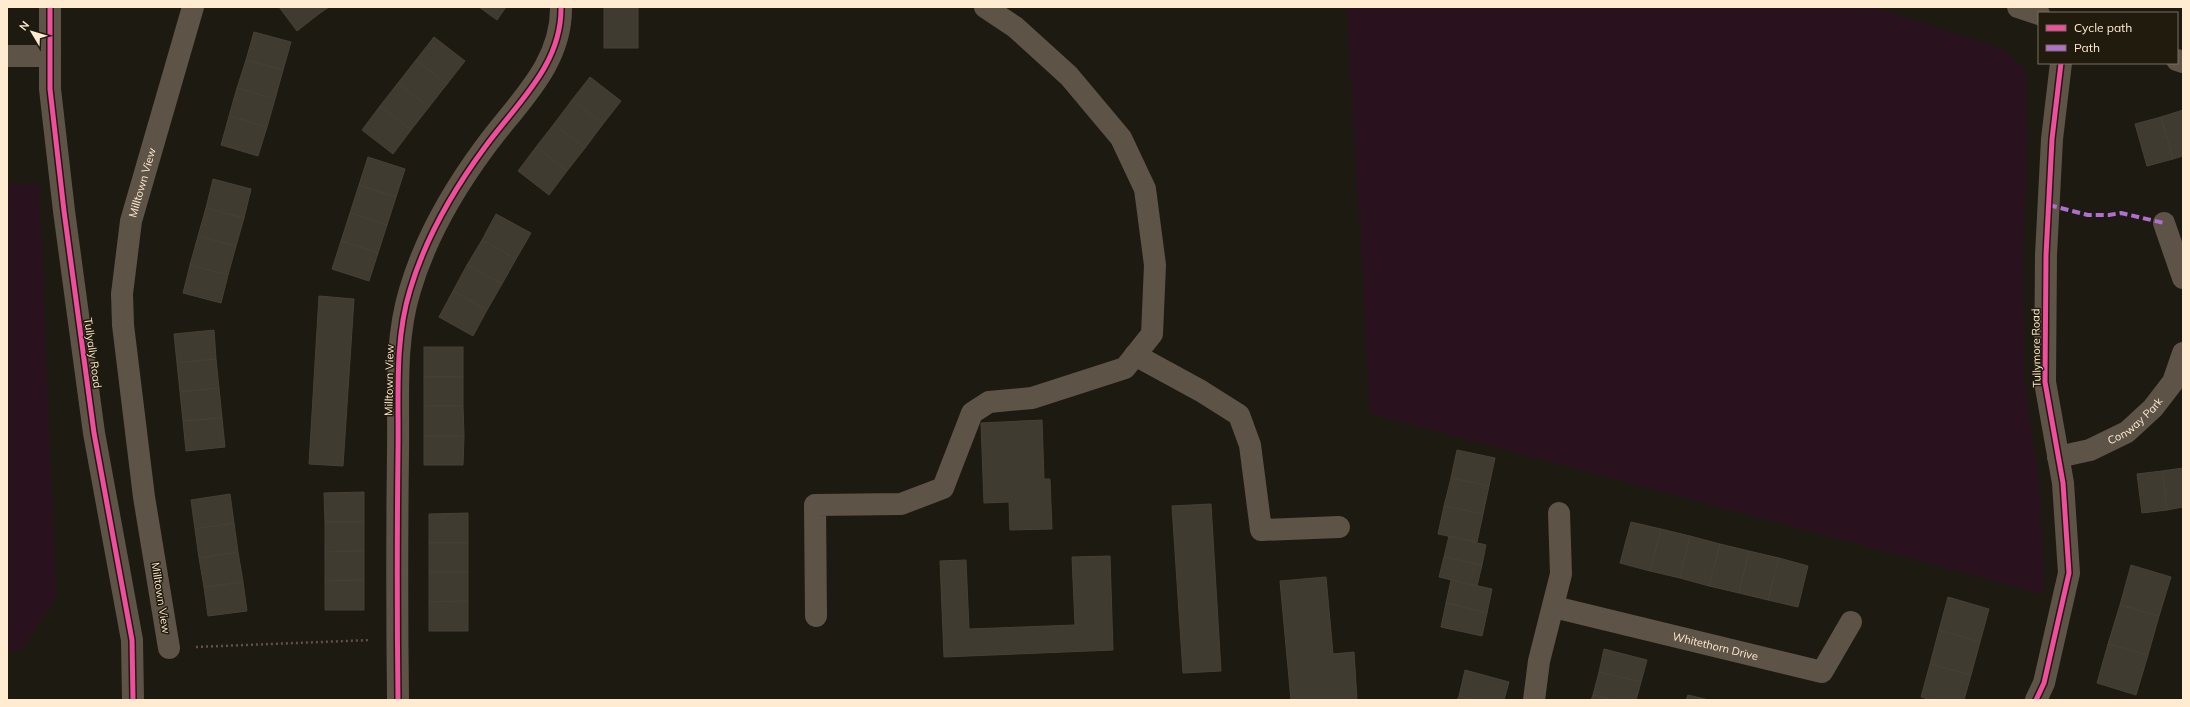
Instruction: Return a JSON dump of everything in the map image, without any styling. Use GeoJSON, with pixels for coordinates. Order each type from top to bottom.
{"type":"FeatureCollection","features":[{"type":"Feature","properties":{"kind":"street","name":"Tullyally Road"},"geometry":{"type":"LineString","coordinates":[[50,7],[50,89],[64,211],[93,426],[132,640],[133,700]]}},
{"type":"Feature","properties":{"kind":"street","name":"Milltown View"},"geometry":{"type":"LineString","coordinates":[[169,648],[144,497],[123,325],[122,294],[131,221],[193,7]]}},
{"type":"Feature","properties":{"kind":"street","name":"Milltown View"},"geometry":{"type":"LineString","coordinates":[[398,700],[399,346],[410,290],[431,237],[455,192],[486,146],[526,97],[544,68],[556,45],[561,7]]}},
{"type":"Feature","properties":{"kind":"street"},"geometry":{"type":"LineString","coordinates":[[816,616],[814,505],[901,504],[943,488],[972,413],[989,402],[1032,398],[1125,368],[1152,334],[1155,265],[1145,189],[1121,138],[1069,76],[1016,27],[985,7]]}},
{"type":"Feature","properties":{"kind":"street"},"geometry":{"type":"LineString","coordinates":[[2018,7],[2038,14]]}},
{"type":"Feature","properties":{"kind":"street"},"geometry":{"type":"LineString","coordinates":[[7,56],[49,56]]}},
{"type":"Feature","properties":{"kind":"street","name":"Tullymore Road"},"geometry":{"type":"LineString","coordinates":[[2036,700],[2044,682],[2069,573],[2063,483],[2045,382],[2046,263],[2052,139],[2061,64]]}},
{"type":"Feature","properties":{"kind":"street"},"geometry":{"type":"LineString","coordinates":[[2164,223],[2183,278]]}},
{"type":"Feature","properties":{"kind":"street","name":"Conway Park"},"geometry":{"type":"LineString","coordinates":[[2058,457],[2090,450],[2127,432],[2153,408],[2173,382],[2183,353]]}},
{"type":"Feature","properties":{"kind":"street"},"geometry":{"type":"LineString","coordinates":[[1135,355],[1201,391],[1239,415],[1250,445],[1261,530],[1339,527]]}},
{"type":"Feature","properties":{"kind":"street"},"geometry":{"type":"LineString","coordinates":[[1534,700],[1539,661],[1554,607],[1561,574],[1559,513]]}},
{"type":"Feature","properties":{"kind":"street","name":"Whitethorn Drive"},"geometry":{"type":"LineString","coordinates":[[1554,607],[1822,672],[1851,622]]}},
{"type":"Feature","properties":{"kind":"path"},"geometry":{"type":"LineString","coordinates":[[169,648],[397,639]]}},
{"type":"Feature","properties":{"kind":"shaded area"},"geometry":{"type":"Polygon","coordinates":[[[1347,7],[1873,7],[2003,49],[2025,69],[2027,140],[2023,253],[2024,381],[2039,482],[2044,594],[1370,413],[1347,7]]]}},
{"type":"Feature","properties":{"kind":"shaded area"},"geometry":{"type":"Polygon","coordinates":[[[7,184],[39,184],[56,598],[22,649],[7,651],[7,184]]]}},
{"type":"Feature","properties":{"kind":"building"},"geometry":{"type":"Polygon","coordinates":[[[279,7],[316,7],[320,13],[297,31],[279,7]]]}},
{"type":"Feature","properties":{"kind":"building"},"geometry":{"type":"Polygon","coordinates":[[[316,7],[329,7],[320,13],[316,7]]]}},
{"type":"Feature","properties":{"kind":"building"},"geometry":{"type":"Polygon","coordinates":[[[479,7],[506,7],[497,20],[479,7]]]}},
{"type":"Feature","properties":{"kind":"building"},"geometry":{"type":"Polygon","coordinates":[[[604,7],[638,7],[638,48],[604,48],[604,7]]]}},
{"type":"Feature","properties":{"kind":"building"},"geometry":{"type":"Polygon","coordinates":[[[254,32],[291,42],[283,70],[246,60],[254,32]]]}},
{"type":"Feature","properties":{"kind":"building"},"geometry":{"type":"Polygon","coordinates":[[[434,37],[465,61],[447,84],[416,60],[434,37]]]}},
{"type":"Feature","properties":{"kind":"building"},"geometry":{"type":"Polygon","coordinates":[[[246,60],[283,70],[275,99],[237,88],[246,60]]]}},
{"type":"Feature","properties":{"kind":"building"},"geometry":{"type":"Polygon","coordinates":[[[416,60],[447,84],[429,107],[398,83],[416,60]]]}},
{"type":"Feature","properties":{"kind":"building"},"geometry":{"type":"Polygon","coordinates":[[[590,77],[621,101],[603,124],[572,100],[590,77]]]}},
{"type":"Feature","properties":{"kind":"building"},"geometry":{"type":"Polygon","coordinates":[[[398,83],[429,107],[411,130],[380,106],[398,83]]]}},
{"type":"Feature","properties":{"kind":"building"},"geometry":{"type":"Polygon","coordinates":[[[237,88],[275,99],[267,127],[229,116],[237,88]]]}},
{"type":"Feature","properties":{"kind":"building"},"geometry":{"type":"Polygon","coordinates":[[[572,100],[603,124],[585,148],[554,124],[572,100]]]}},
{"type":"Feature","properties":{"kind":"building"},"geometry":{"type":"Polygon","coordinates":[[[380,106],[411,130],[393,154],[362,130],[380,106]]]}},
{"type":"Feature","properties":{"kind":"building"},"geometry":{"type":"Polygon","coordinates":[[[2183,110],[2183,156],[2173,159],[2161,117],[2183,110]]]}},
{"type":"Feature","properties":{"kind":"building"},"geometry":{"type":"Polygon","coordinates":[[[229,116],[267,127],[258,156],[221,145],[229,116]]]}},
{"type":"Feature","properties":{"kind":"building"},"geometry":{"type":"Polygon","coordinates":[[[2161,117],[2173,159],[2147,166],[2135,124],[2161,117]]]}},
{"type":"Feature","properties":{"kind":"building"},"geometry":{"type":"Polygon","coordinates":[[[554,124],[585,148],[567,171],[536,147],[554,124]]]}},
{"type":"Feature","properties":{"kind":"building"},"geometry":{"type":"Polygon","coordinates":[[[536,147],[567,171],[549,195],[518,171],[536,147]]]}},
{"type":"Feature","properties":{"kind":"building"},"geometry":{"type":"Polygon","coordinates":[[[368,157],[405,169],[396,197],[359,185],[368,157]]]}},
{"type":"Feature","properties":{"kind":"building"},"geometry":{"type":"Polygon","coordinates":[[[213,179],[251,189],[244,218],[206,208],[213,179]]]}},
{"type":"Feature","properties":{"kind":"building"},"geometry":{"type":"Polygon","coordinates":[[[359,185],[396,197],[387,225],[350,213],[359,185]]]}},
{"type":"Feature","properties":{"kind":"building"},"geometry":{"type":"Polygon","coordinates":[[[206,208],[244,218],[236,246],[198,236],[206,208]]]}},
{"type":"Feature","properties":{"kind":"building"},"geometry":{"type":"Polygon","coordinates":[[[350,213],[387,225],[378,253],[341,241],[350,213]]]}},
{"type":"Feature","properties":{"kind":"building"},"geometry":{"type":"Polygon","coordinates":[[[496,214],[531,233],[516,259],[482,240],[496,214]]]}},
{"type":"Feature","properties":{"kind":"building"},"geometry":{"type":"Polygon","coordinates":[[[198,236],[236,246],[228,275],[190,265],[198,236]]]}},
{"type":"Feature","properties":{"kind":"building"},"geometry":{"type":"Polygon","coordinates":[[[482,240],[516,259],[502,284],[467,265],[482,240]]]}},
{"type":"Feature","properties":{"kind":"building"},"geometry":{"type":"Polygon","coordinates":[[[341,241],[378,253],[369,281],[332,269],[341,241]]]}},
{"type":"Feature","properties":{"kind":"building"},"geometry":{"type":"Polygon","coordinates":[[[190,265],[228,275],[221,303],[183,293],[190,265]]]}},
{"type":"Feature","properties":{"kind":"building"},"geometry":{"type":"Polygon","coordinates":[[[467,265],[502,284],[487,310],[453,291],[467,265]]]}},
{"type":"Feature","properties":{"kind":"building"},"geometry":{"type":"Polygon","coordinates":[[[453,291],[487,310],[473,336],[439,317],[453,291]]]}},
{"type":"Feature","properties":{"kind":"building"},"geometry":{"type":"Polygon","coordinates":[[[319,296],[354,299],[343,466],[309,464],[319,296]]]}},
{"type":"Feature","properties":{"kind":"building"},"geometry":{"type":"Polygon","coordinates":[[[214,330],[216,359],[177,363],[174,334],[214,330]]]}},
{"type":"Feature","properties":{"kind":"building"},"geometry":{"type":"Polygon","coordinates":[[[424,347],[463,347],[463,377],[424,377],[424,347]]]}},
{"type":"Feature","properties":{"kind":"building"},"geometry":{"type":"Polygon","coordinates":[[[216,359],[219,388],[180,392],[177,363],[216,359]]]}},
{"type":"Feature","properties":{"kind":"building"},"geometry":{"type":"Polygon","coordinates":[[[424,377],[463,377],[463,406],[424,406],[424,377]]]}},
{"type":"Feature","properties":{"kind":"building"},"geometry":{"type":"Polygon","coordinates":[[[219,388],[222,418],[183,421],[180,392],[219,388]]]}},
{"type":"Feature","properties":{"kind":"building"},"geometry":{"type":"Polygon","coordinates":[[[424,406],[463,406],[464,436],[424,436],[424,406]]]}},
{"type":"Feature","properties":{"kind":"building"},"geometry":{"type":"Polygon","coordinates":[[[222,418],[225,447],[186,451],[183,421],[222,418]]]}},
{"type":"Feature","properties":{"kind":"building"},"geometry":{"type":"Polygon","coordinates":[[[1042,420],[1044,479],[1050,479],[1052,529],[1010,530],[1009,502],[984,503],[981,423],[1042,420]]]}},
{"type":"Feature","properties":{"kind":"building"},"geometry":{"type":"Polygon","coordinates":[[[424,436],[464,436],[463,465],[424,465],[424,436]]]}},
{"type":"Feature","properties":{"kind":"building"},"geometry":{"type":"Polygon","coordinates":[[[1457,450],[1495,458],[1489,486],[1451,478],[1457,450]]]}},
{"type":"Feature","properties":{"kind":"building"},"geometry":{"type":"Polygon","coordinates":[[[2183,468],[2183,507],[2167,510],[2162,471],[2183,468]]]}},
{"type":"Feature","properties":{"kind":"building"},"geometry":{"type":"Polygon","coordinates":[[[2162,471],[2167,510],[2142,513],[2137,474],[2162,471]]]}},
{"type":"Feature","properties":{"kind":"building"},"geometry":{"type":"Polygon","coordinates":[[[1451,478],[1489,486],[1483,514],[1444,506],[1451,478]]]}},
{"type":"Feature","properties":{"kind":"building"},"geometry":{"type":"Polygon","coordinates":[[[364,492],[364,522],[325,522],[324,493],[364,492]]]}},
{"type":"Feature","properties":{"kind":"building"},"geometry":{"type":"Polygon","coordinates":[[[230,494],[234,523],[195,529],[191,500],[230,494]]]}},
{"type":"Feature","properties":{"kind":"building"},"geometry":{"type":"Polygon","coordinates":[[[1211,504],[1221,671],[1183,673],[1172,506],[1211,504]]]}},
{"type":"Feature","properties":{"kind":"building"},"geometry":{"type":"Polygon","coordinates":[[[1444,506],[1483,514],[1477,542],[1438,534],[1444,506]]]}},
{"type":"Feature","properties":{"kind":"building"},"geometry":{"type":"Polygon","coordinates":[[[468,513],[468,543],[429,543],[429,514],[468,513]]]}},
{"type":"Feature","properties":{"kind":"building"},"geometry":{"type":"Polygon","coordinates":[[[325,522],[364,522],[364,551],[325,552],[325,522]]]}},
{"type":"Feature","properties":{"kind":"building"},"geometry":{"type":"Polygon","coordinates":[[[1631,522],[1661,529],[1650,571],[1620,563],[1631,522]]]}},
{"type":"Feature","properties":{"kind":"building"},"geometry":{"type":"Polygon","coordinates":[[[234,523],[238,552],[199,558],[195,529],[234,523]]]}},
{"type":"Feature","properties":{"kind":"building"},"geometry":{"type":"Polygon","coordinates":[[[1661,529],[1690,536],[1680,578],[1650,571],[1661,529]]]}},
{"type":"Feature","properties":{"kind":"building"},"geometry":{"type":"Polygon","coordinates":[[[1449,536],[1486,545],[1482,565],[1444,557],[1449,536]]]}},
{"type":"Feature","properties":{"kind":"building"},"geometry":{"type":"Polygon","coordinates":[[[1690,536],[1720,544],[1709,586],[1680,578],[1690,536]]]}},
{"type":"Feature","properties":{"kind":"building"},"geometry":{"type":"Polygon","coordinates":[[[429,543],[468,543],[468,572],[429,572],[429,543]]]}},
{"type":"Feature","properties":{"kind":"building"},"geometry":{"type":"Polygon","coordinates":[[[1720,544],[1749,551],[1739,593],[1709,586],[1720,544]]]}},
{"type":"Feature","properties":{"kind":"building"},"geometry":{"type":"Polygon","coordinates":[[[364,551],[364,580],[325,581],[325,552],[364,551]]]}},
{"type":"Feature","properties":{"kind":"building"},"geometry":{"type":"Polygon","coordinates":[[[1749,551],[1779,558],[1768,600],[1739,593],[1749,551]]]}},
{"type":"Feature","properties":{"kind":"building"},"geometry":{"type":"Polygon","coordinates":[[[238,552],[243,582],[204,587],[199,558],[238,552]]]}},
{"type":"Feature","properties":{"kind":"building"},"geometry":{"type":"Polygon","coordinates":[[[1110,556],[1113,650],[944,657],[940,561],[966,560],[969,629],[1075,625],[1072,557],[1110,556]]]}},
{"type":"Feature","properties":{"kind":"building"},"geometry":{"type":"Polygon","coordinates":[[[1444,557],[1482,565],[1477,586],[1439,577],[1444,557]]]}},
{"type":"Feature","properties":{"kind":"building"},"geometry":{"type":"Polygon","coordinates":[[[1779,558],[1808,566],[1798,607],[1768,600],[1779,558]]]}},
{"type":"Feature","properties":{"kind":"building"},"geometry":{"type":"Polygon","coordinates":[[[2131,565],[2171,577],[2159,616],[2120,605],[2131,565]]]}},
{"type":"Feature","properties":{"kind":"building"},"geometry":{"type":"Polygon","coordinates":[[[429,572],[468,572],[468,601],[429,602],[429,572]]]}},
{"type":"Feature","properties":{"kind":"building"},"geometry":{"type":"Polygon","coordinates":[[[1326,577],[1333,654],[1354,652],[1357,700],[1291,700],[1280,581],[1326,577]]]}},
{"type":"Feature","properties":{"kind":"building"},"geometry":{"type":"Polygon","coordinates":[[[364,580],[364,610],[325,610],[325,581],[364,580]]]}},
{"type":"Feature","properties":{"kind":"building"},"geometry":{"type":"Polygon","coordinates":[[[1451,580],[1492,589],[1487,613],[1446,603],[1451,580]]]}},
{"type":"Feature","properties":{"kind":"building"},"geometry":{"type":"Polygon","coordinates":[[[243,582],[247,611],[208,616],[204,587],[243,582]]]}},
{"type":"Feature","properties":{"kind":"building"},"geometry":{"type":"Polygon","coordinates":[[[1948,597],[1989,609],[1980,642],[1939,630],[1948,597]]]}},
{"type":"Feature","properties":{"kind":"building"},"geometry":{"type":"Polygon","coordinates":[[[468,601],[468,631],[429,631],[429,602],[468,601]]]}},
{"type":"Feature","properties":{"kind":"building"},"geometry":{"type":"Polygon","coordinates":[[[1446,603],[1487,613],[1482,636],[1441,627],[1446,603]]]}},
{"type":"Feature","properties":{"kind":"building"},"geometry":{"type":"Polygon","coordinates":[[[2120,605],[2159,616],[2148,655],[2108,644],[2120,605]]]}},
{"type":"Feature","properties":{"kind":"building"},"geometry":{"type":"Polygon","coordinates":[[[1939,630],[1980,642],[1971,675],[1930,664],[1939,630]]]}},
{"type":"Feature","properties":{"kind":"building"},"geometry":{"type":"Polygon","coordinates":[[[2108,644],[2148,655],[2136,695],[2097,683],[2108,644]]]}},
{"type":"Feature","properties":{"kind":"building"},"geometry":{"type":"Polygon","coordinates":[[[1604,649],[1647,660],[1641,682],[1599,672],[1604,649]]]}},
{"type":"Feature","properties":{"kind":"building"},"geometry":{"type":"Polygon","coordinates":[[[1930,664],[1971,675],[1964,700],[1932,700],[1921,697],[1930,664]]]}},
{"type":"Feature","properties":{"kind":"building"},"geometry":{"type":"Polygon","coordinates":[[[1465,670],[1509,682],[1504,700],[1474,700],[1459,696],[1465,670]]]}},
{"type":"Feature","properties":{"kind":"building"},"geometry":{"type":"Polygon","coordinates":[[[1599,672],[1641,682],[1636,700],[1614,700],[1593,695],[1599,672]]]}},
{"type":"Feature","properties":{"kind":"building"},"geometry":{"type":"Polygon","coordinates":[[[1593,695],[1614,700],[1591,700],[1593,695]]]}},
{"type":"Feature","properties":{"kind":"building"},"geometry":{"type":"Polygon","coordinates":[[[1688,695],[1709,700],[1686,700],[1688,695]]]}},
{"type":"Feature","properties":{"kind":"building"},"geometry":{"type":"Polygon","coordinates":[[[1459,696],[1474,700],[1457,700],[1459,696]]]}},
{"type":"Feature","properties":{"kind":"marked path"},"geometry":{"type":"LineString","coordinates":[[2049,205],[2088,215],[2109,215],[2121,213],[2164,223]]}},
{"type":"Feature","properties":{"kind":"cycle path"},"geometry":{"type":"LineString","coordinates":[[50,7],[50,89],[64,211],[94,433],[132,640],[133,700]]}},
{"type":"Feature","properties":{"kind":"cycle path"},"geometry":{"type":"LineString","coordinates":[[398,700],[398,370],[399,350],[405,310],[416,271],[432,233],[452,197],[473,163],[523,99],[546,65],[554,47],[559,28],[561,7]]}},
{"type":"Feature","properties":{"kind":"cycle path"},"geometry":{"type":"LineString","coordinates":[[2036,700],[2044,683],[2069,573],[2063,483],[2045,382],[2046,255],[2052,139],[2061,64]]}}]}
